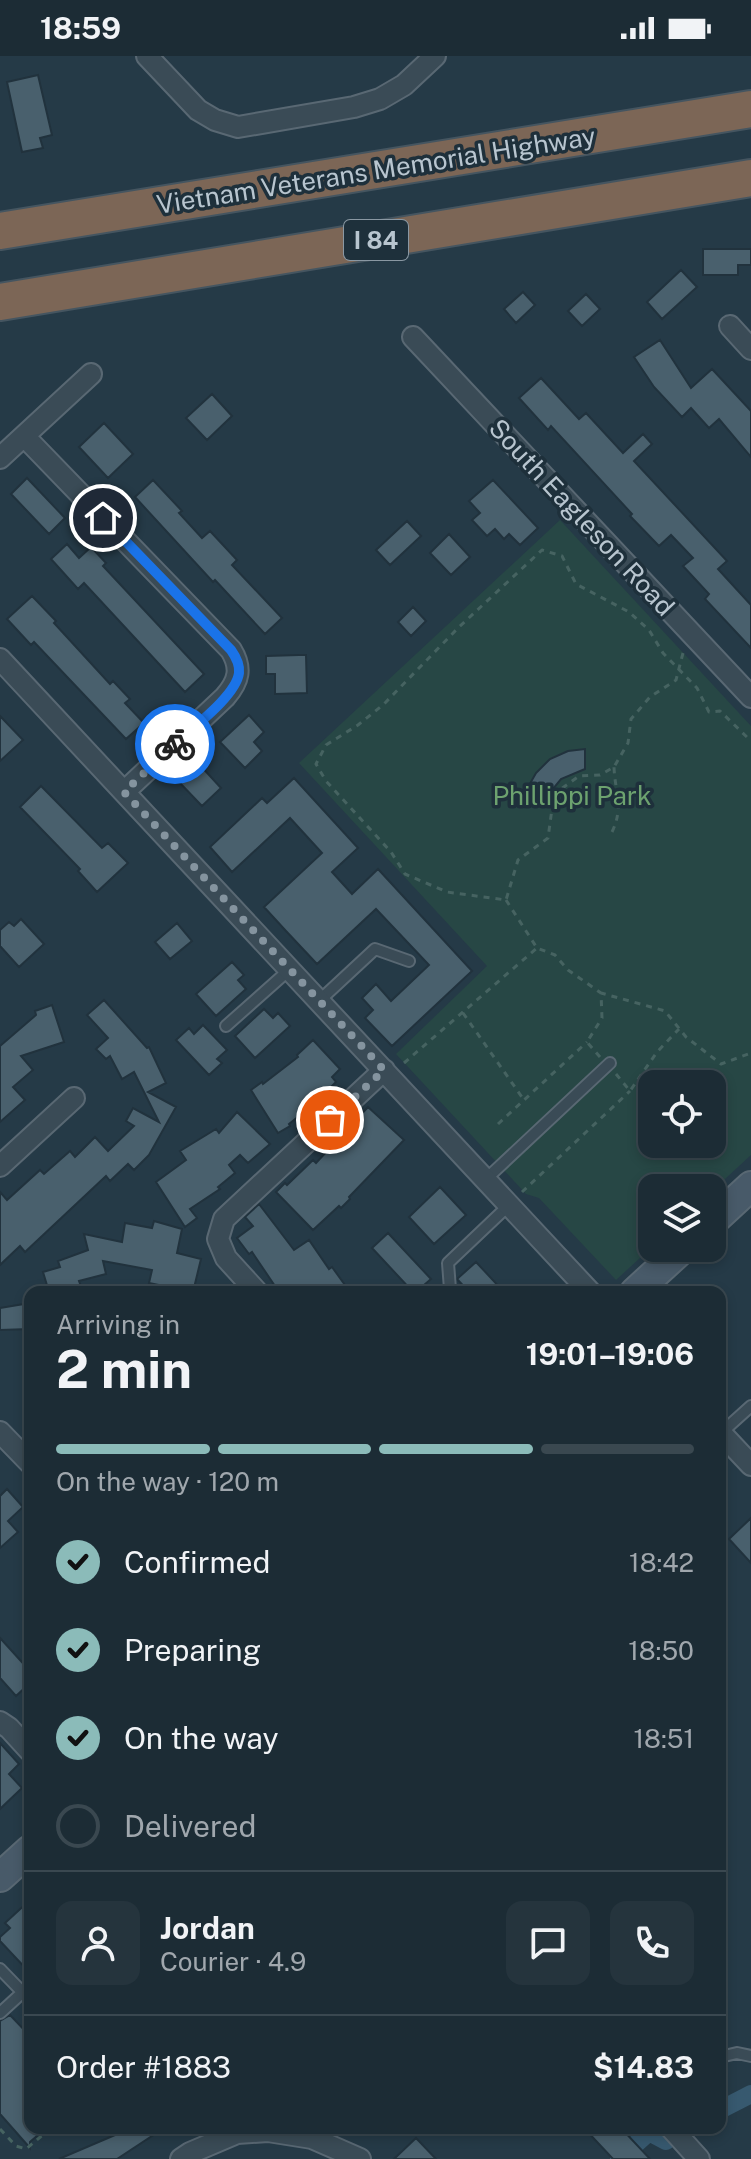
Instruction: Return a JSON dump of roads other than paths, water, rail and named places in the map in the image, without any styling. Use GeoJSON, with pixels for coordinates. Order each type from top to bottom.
{"type":"FeatureCollection","features":[{"type":"Feature","properties":{"kind":"highway","name":"Vietnam Veterans Memorial Highway"},"geometry":{"type":"LineString","coordinates":[[1,230],[751,109]]}},
{"type":"Feature","properties":{"kind":"highway","name":"I 84"},"geometry":{"type":"LineString","coordinates":[[0,302],[751,178]]}},
{"type":"Feature","properties":{"kind":"street"},"geometry":{"type":"LineString","coordinates":[[147,56],[198,110],[215,120],[238,127],[354,107],[380,99],[404,85],[435,56]]}},
{"type":"Feature","properties":{"kind":"street"},"geometry":{"type":"LineString","coordinates":[[730,326],[751,349]]}},
{"type":"Feature","properties":{"kind":"street","name":"South Eagleson Road"},"geometry":{"type":"LineString","coordinates":[[413,337],[751,697]]}},
{"type":"Feature","properties":{"kind":"street"},"geometry":{"type":"LineString","coordinates":[[0,458],[91,374]]}},
{"type":"Feature","properties":{"kind":"street"},"geometry":{"type":"LineString","coordinates":[[24,436],[231,650],[238,661],[239,673],[234,687],[124,792]]}},
{"type":"Feature","properties":{"kind":"street"},"geometry":{"type":"LineString","coordinates":[[0,659],[584,1286]]}},
{"type":"Feature","properties":{"kind":"street"},"geometry":{"type":"LineString","coordinates":[[252,1286],[226,1258],[218,1239],[224,1219],[386,1073]]}},
{"type":"Feature","properties":{"kind":"street"},"geometry":{"type":"LineString","coordinates":[[0,1166],[74,1098]]}},
{"type":"Feature","properties":{"kind":"street"},"geometry":{"type":"LineString","coordinates":[[726,1209],[751,1186]]}},
{"type":"Feature","properties":{"kind":"street"},"geometry":{"type":"LineString","coordinates":[[642,1286],[668,1262]]}},
{"type":"Feature","properties":{"kind":"street"},"geometry":{"type":"LineString","coordinates":[[0,1432],[24,1457]]}},
{"type":"Feature","properties":{"kind":"street"},"geometry":{"type":"LineString","coordinates":[[726,1438],[751,1465]]}},
{"type":"Feature","properties":{"kind":"street"},"geometry":{"type":"LineString","coordinates":[[0,1722],[24,1744]]}},
{"type":"Feature","properties":{"kind":"street"},"geometry":{"type":"LineString","coordinates":[[1,1875],[24,1855]]}},
{"type":"Feature","properties":{"kind":"street"},"geometry":{"type":"LineString","coordinates":[[181,2159],[235,2134]]}},
{"type":"Feature","properties":{"kind":"street"},"geometry":{"type":"LineString","coordinates":[[287,2134],[312,2138],[360,2159]]}},
{"type":"Feature","properties":{"kind":"street"},"geometry":{"type":"LineString","coordinates":[[676,2134],[699,2159]]}},
{"type":"Feature","properties":{"kind":"lane"},"geometry":{"type":"LineString","coordinates":[[319,1001],[375,949],[409,961]]}},
{"type":"Feature","properties":{"kind":"lane"},"geometry":{"type":"LineString","coordinates":[[226,1026],[289,970]]}},
{"type":"Feature","properties":{"kind":"lane"},"geometry":{"type":"LineString","coordinates":[[485,1180],[609,1064]]}},
{"type":"Feature","properties":{"kind":"lane"},"geometry":{"type":"LineString","coordinates":[[450,1286],[448,1263],[509,1205]]}},
{"type":"Feature","properties":{"kind":"lane"},"geometry":{"type":"LineString","coordinates":[[726,1428],[751,1406]]}},
{"type":"Feature","properties":{"kind":"lane"},"geometry":{"type":"LineString","coordinates":[[0,1969],[24,1994]]}},
{"type":"Feature","properties":{"kind":"lane"},"geometry":{"type":"LineString","coordinates":[[0,2013],[24,1997]]}},
{"type":"Feature","properties":{"kind":"lane"},"geometry":{"type":"LineString","coordinates":[[726,2056],[737,2053],[751,2056]]}},
{"type":"Feature","properties":{"kind":"waterway"},"geometry":{"type":"LineString","coordinates":[[726,2107],[751,2094]]}},
{"type":"Feature","properties":{"kind":"waterway"},"geometry":{"type":"LineString","coordinates":[[619,2159],[647,2134]]}},
{"type":"Feature","properties":{"kind":"waterway"},"geometry":{"type":"LineString","coordinates":[[653,2134],[666,2141]]}},
{"type":"Feature","properties":{"kind":"park label","name":"Phillippi Park"},"geometry":{"type":"Point","coordinates":[572,795]}}]}
